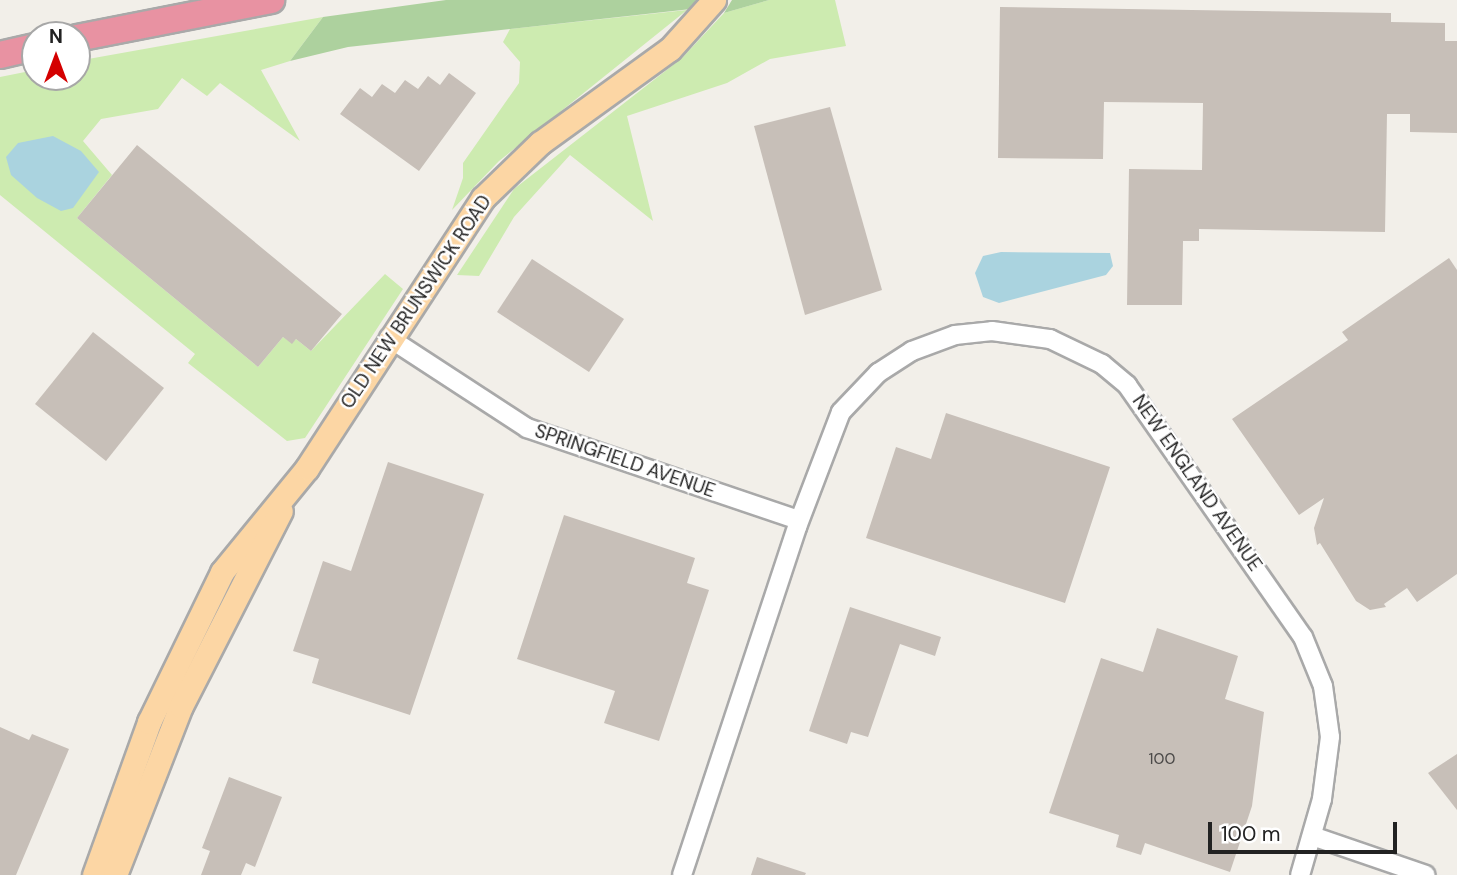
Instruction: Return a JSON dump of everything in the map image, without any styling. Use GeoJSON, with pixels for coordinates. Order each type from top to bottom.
{"type":"FeatureCollection","features":[{"type":"Feature","properties":{"kind":"highway"},"geometry":{"type":"LineString","coordinates":[[91,35],[271,0]]}},
{"type":"Feature","properties":{"kind":"highway"},"geometry":{"type":"LineString","coordinates":[[0,55],[21,50]]}},
{"type":"Feature","properties":{"kind":"main road","name":"OLD NEW BRUNSWICK ROAD"},"geometry":{"type":"LineString","coordinates":[[115,875],[181,706],[296,484],[483,198],[508,171],[670,49],[714,0]]}},
{"type":"Feature","properties":{"kind":"main road","name":"OLD NEW BRUNSWICK ROAD"},"geometry":{"type":"LineString","coordinates":[[94,875],[149,722],[222,572],[260,520],[296,484]]}},
{"type":"Feature","properties":{"kind":"street","name":"NEW ENGLAND AVENUE"},"geometry":{"type":"LineString","coordinates":[[682,875],[799,520],[841,412],[878,373],[912,351],[956,335],[1006,331],[1050,338],[1102,364],[1148,410],[1288,613],[1312,656],[1323,687],[1330,737],[1312,835],[1300,875]]}},
{"type":"Feature","properties":{"kind":"street","name":"SPRINGFIELD AVENUE"},"geometry":{"type":"LineString","coordinates":[[389,338],[527,428],[799,520]]}},
{"type":"Feature","properties":{"kind":"street"},"geometry":{"type":"LineString","coordinates":[[1312,835],[1426,875]]}},
{"type":"Feature","properties":{"kind":"green space"},"geometry":{"type":"Polygon","coordinates":[[[446,0],[696,0],[691,9],[348,47],[290,61],[323,17],[446,0]]]}},
{"type":"Feature","properties":{"kind":"green space"},"geometry":{"type":"Polygon","coordinates":[[[732,0],[769,0],[724,13],[732,0]]]}},
{"type":"Feature","properties":{"kind":"green space"},"geometry":{"type":"Polygon","coordinates":[[[769,0],[835,0],[846,46],[770,59],[727,83],[627,116],[653,221],[570,155],[514,217],[479,276],[457,275],[514,189],[682,58],[724,13],[769,0]]]}},
{"type":"Feature","properties":{"kind":"green space"},"geometry":{"type":"Polygon","coordinates":[[[687,10],[499,161],[452,210],[463,178],[463,163],[519,83],[520,62],[503,42],[510,29],[687,10]]]}},
{"type":"Feature","properties":{"kind":"green space"},"geometry":{"type":"Polygon","coordinates":[[[323,17],[290,61],[261,70],[300,141],[220,83],[207,96],[182,78],[158,109],[101,119],[83,141],[112,175],[77,218],[258,367],[283,337],[292,343],[296,339],[311,351],[385,274],[403,289],[305,438],[287,441],[188,363],[195,354],[0,195],[0,77],[21,73],[21,91],[91,91],[91,58],[323,17]]]}},
{"type":"Feature","properties":{"kind":"water"},"geometry":{"type":"Polygon","coordinates":[[[53,136],[81,151],[99,172],[73,208],[61,211],[37,198],[11,175],[6,157],[18,143],[53,136]]]}},
{"type":"Feature","properties":{"kind":"water"},"geometry":{"type":"Polygon","coordinates":[[[1001,252],[1110,253],[1113,266],[1106,275],[999,303],[983,297],[975,273],[983,256],[1001,252]]]}},
{"type":"Feature","properties":{"kind":"building"},"geometry":{"type":"Polygon","coordinates":[[[1000,7],[1391,13],[1391,22],[1445,23],[1445,41],[1457,41],[1457,133],[1410,132],[1410,114],[1387,114],[1385,232],[1199,229],[1199,241],[1183,241],[1182,305],[1127,305],[1129,169],[1202,170],[1203,103],[1104,102],[1103,159],[998,158],[1000,7]]]}},
{"type":"Feature","properties":{"kind":"building"},"geometry":{"type":"Polygon","coordinates":[[[449,73],[476,93],[419,171],[340,114],[360,88],[372,97],[382,84],[395,93],[405,80],[418,89],[428,76],[440,85],[449,73]]]}},
{"type":"Feature","properties":{"kind":"building"},"geometry":{"type":"Polygon","coordinates":[[[830,107],[882,290],[805,315],[754,126],[830,107]]]}},
{"type":"Feature","properties":{"kind":"building"},"geometry":{"type":"Polygon","coordinates":[[[137,145],[342,314],[311,351],[296,339],[292,344],[283,337],[258,367],[77,218],[137,145]]]}},
{"type":"Feature","properties":{"kind":"building"},"geometry":{"type":"Polygon","coordinates":[[[1449,258],[1457,270],[1457,574],[1417,602],[1407,588],[1384,604],[1386,607],[1370,610],[1356,601],[1320,543],[1317,545],[1314,528],[1324,498],[1299,515],[1232,419],[1348,340],[1342,332],[1449,258]]]}},
{"type":"Feature","properties":{"kind":"building"},"geometry":{"type":"Polygon","coordinates":[[[532,259],[624,319],[589,372],[497,312],[532,259]]]}},
{"type":"Feature","properties":{"kind":"building"},"geometry":{"type":"Polygon","coordinates":[[[93,332],[164,388],[106,461],[35,404],[93,332]]]}},
{"type":"Feature","properties":{"kind":"building"},"geometry":{"type":"Polygon","coordinates":[[[946,413],[1110,467],[1065,603],[866,538],[896,447],[931,459],[946,413]]]}},
{"type":"Feature","properties":{"kind":"building"},"geometry":{"type":"Polygon","coordinates":[[[388,462],[484,494],[410,715],[312,683],[319,659],[293,651],[323,561],[351,571],[388,462]]]}},
{"type":"Feature","properties":{"kind":"building"},"geometry":{"type":"Polygon","coordinates":[[[564,515],[695,558],[687,583],[709,590],[659,741],[604,723],[615,691],[517,659],[564,515]]]}},
{"type":"Feature","properties":{"kind":"building"},"geometry":{"type":"Polygon","coordinates":[[[850,607],[941,637],[935,656],[900,644],[868,737],[851,732],[847,744],[809,731],[850,607]]]}},
{"type":"Feature","properties":{"kind":"building"},"geometry":{"type":"Polygon","coordinates":[[[1157,628],[1238,656],[1225,699],[1264,712],[1252,806],[1230,872],[1145,843],[1141,855],[1116,847],[1119,835],[1049,813],[1101,658],[1143,672],[1157,628]]]}},
{"type":"Feature","properties":{"kind":"building"},"geometry":{"type":"Polygon","coordinates":[[[0,727],[29,740],[32,734],[69,749],[16,875],[0,875],[0,727]]]}},
{"type":"Feature","properties":{"kind":"building"},"geometry":{"type":"Polygon","coordinates":[[[1457,754],[1457,810],[1428,773],[1457,754]]]}},
{"type":"Feature","properties":{"kind":"building"},"geometry":{"type":"Polygon","coordinates":[[[229,777],[282,797],[255,867],[246,863],[241,875],[201,875],[210,851],[202,848],[229,777]]]}},
{"type":"Feature","properties":{"kind":"building"},"geometry":{"type":"Polygon","coordinates":[[[757,857],[806,873],[751,875],[757,857]]]}}]}
